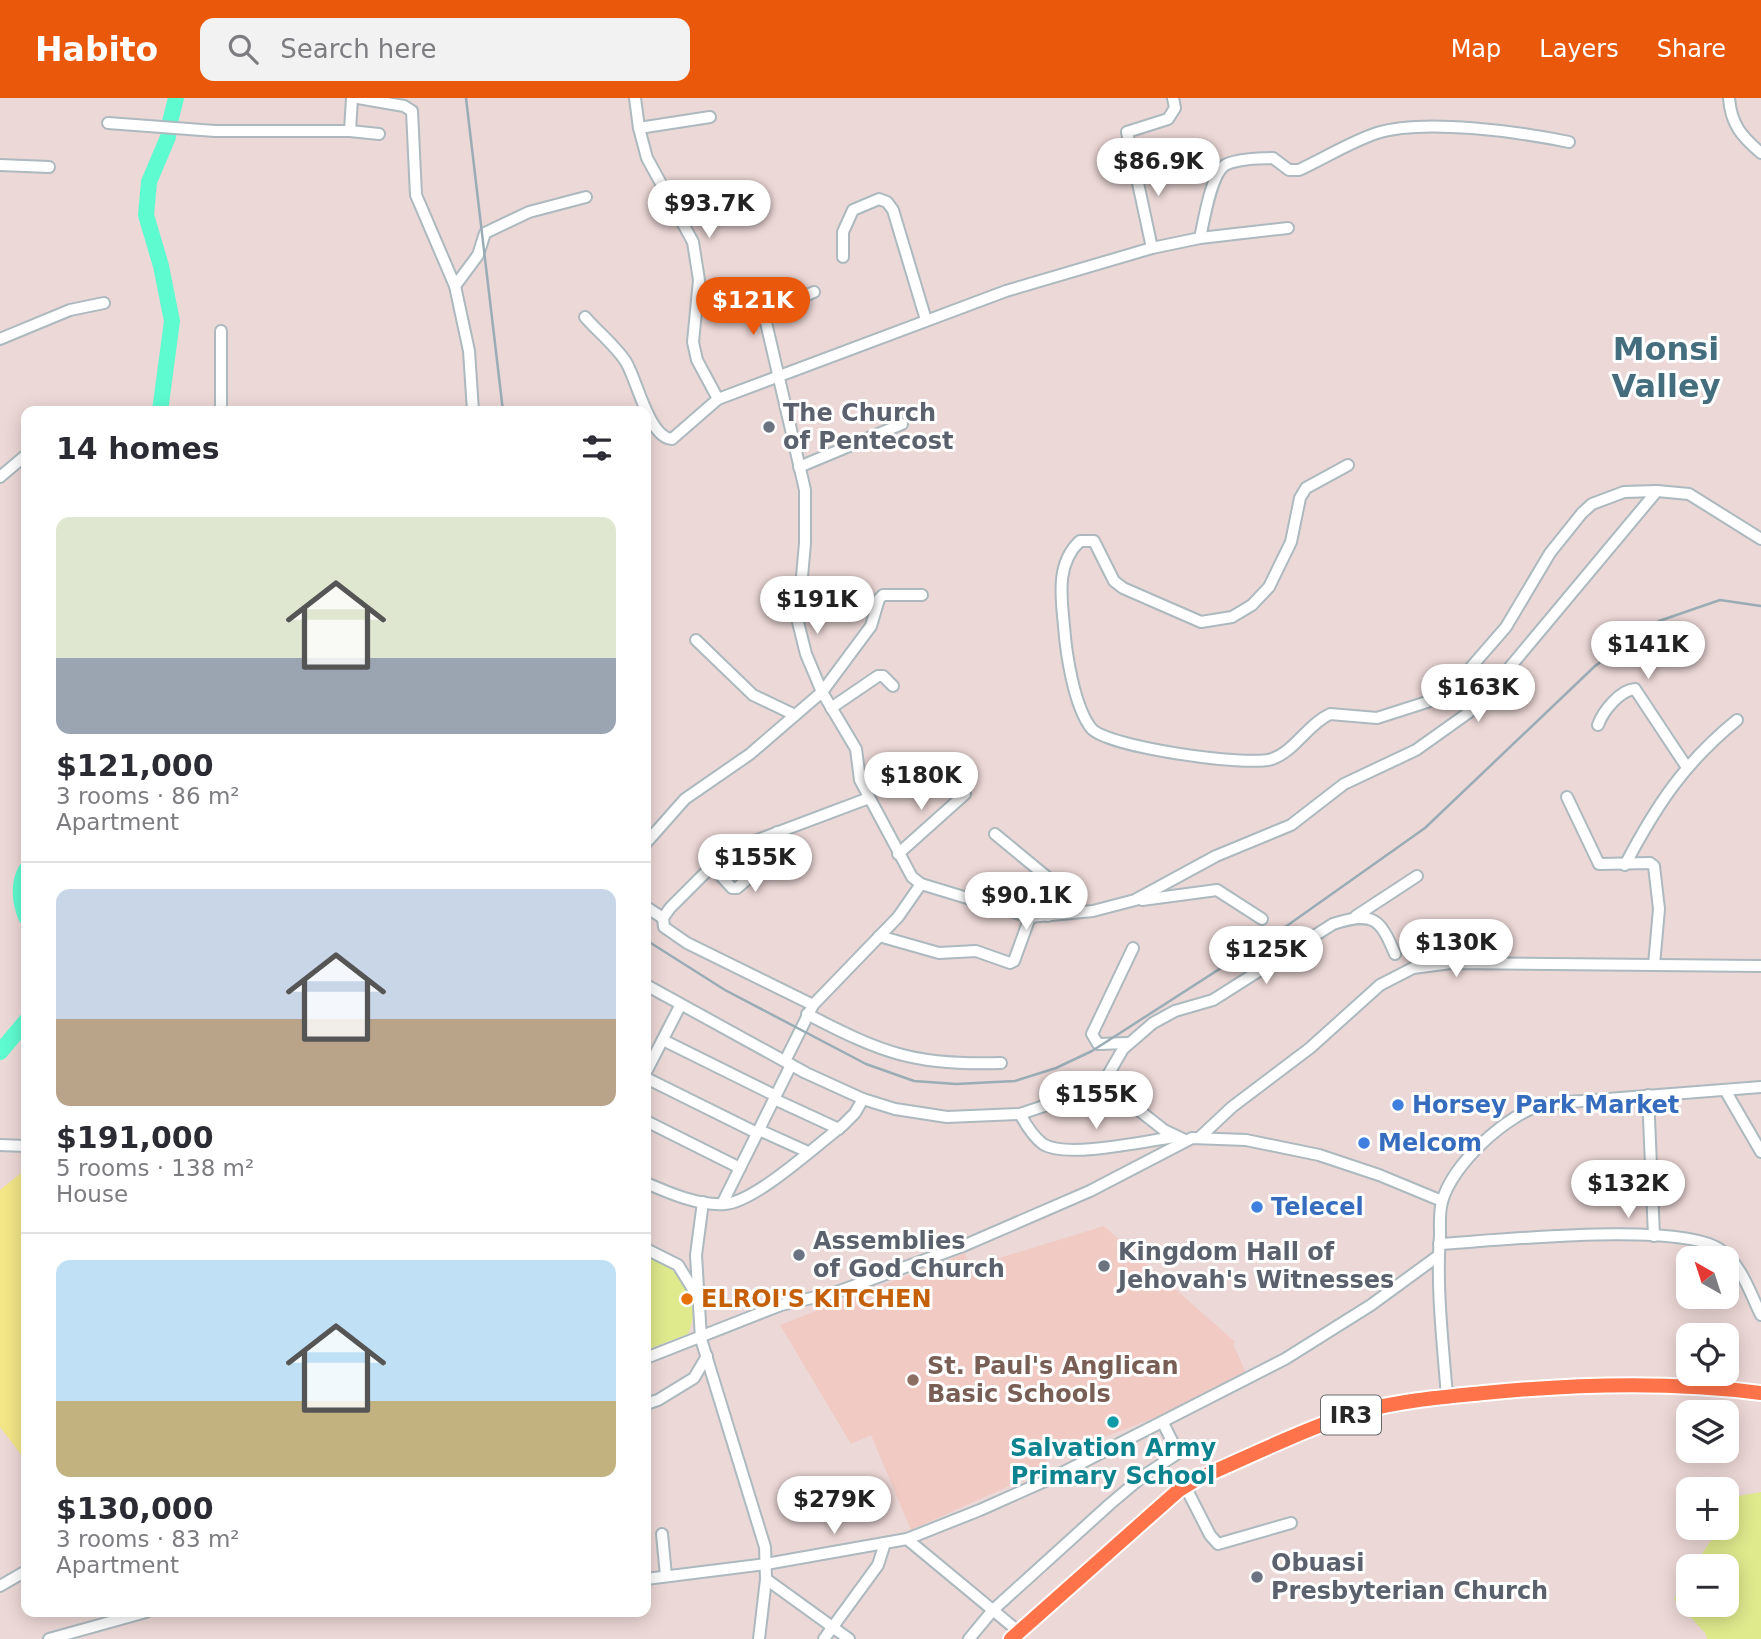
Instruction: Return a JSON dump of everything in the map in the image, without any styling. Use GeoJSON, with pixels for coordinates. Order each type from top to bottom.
{"type":"FeatureCollection","features":[{"type":"Feature","properties":{"kind":"main road","name":"IR3"},"geometry":{"type":"LineString","coordinates":[[1014,1635],[1156,1507],[1185,1486],[1353,1414],[1385,1405],[1447,1396],[1592,1385],[1761,1393]]}},
{"type":"Feature","properties":{"kind":"street"},"geometry":{"type":"LineString","coordinates":[[350,131],[352,98]]}},
{"type":"Feature","properties":{"kind":"street"},"geometry":{"type":"LineString","coordinates":[[358,98],[404,106],[412,111],[416,195],[455,286],[469,351],[474,406]]}},
{"type":"Feature","properties":{"kind":"street"},"geometry":{"type":"LineString","coordinates":[[635,98],[647,158],[693,242],[699,280],[693,342],[697,360],[718,399]]}},
{"type":"Feature","properties":{"kind":"street"},"geometry":{"type":"LineString","coordinates":[[1152,248],[1127,132],[1168,119],[1175,108],[1172,98]]}},
{"type":"Feature","properties":{"kind":"street"},"geometry":{"type":"LineString","coordinates":[[1729,98],[1732,122],[1742,138],[1761,152]]}},
{"type":"Feature","properties":{"kind":"street"},"geometry":{"type":"LineString","coordinates":[[639,128],[710,117]]}},
{"type":"Feature","properties":{"kind":"street"},"geometry":{"type":"LineString","coordinates":[[108,122],[215,131],[350,131],[379,134]]}},
{"type":"Feature","properties":{"kind":"street"},"geometry":{"type":"LineString","coordinates":[[1200,237],[1206,204],[1219,172],[1227,164],[1273,158],[1289,170],[1299,170],[1379,132],[1422,128],[1506,130],[1569,142]]}},
{"type":"Feature","properties":{"kind":"street"},"geometry":{"type":"LineString","coordinates":[[0,165],[49,167]]}},
{"type":"Feature","properties":{"kind":"street"},"geometry":{"type":"LineString","coordinates":[[455,286],[478,255],[485,233],[529,212],[586,197]]}},
{"type":"Feature","properties":{"kind":"street"},"geometry":{"type":"LineString","coordinates":[[843,257],[843,232],[853,210],[879,199],[887,201],[893,210],[926,320]]}},
{"type":"Feature","properties":{"kind":"street"},"geometry":{"type":"LineString","coordinates":[[651,419],[665,439],[672,439],[718,399],[1006,291],[1152,248],[1200,237],[1288,228]]}},
{"type":"Feature","properties":{"kind":"street"},"geometry":{"type":"LineString","coordinates":[[758,288],[799,467],[806,512],[799,622],[806,654],[822,692],[856,749],[858,774],[869,798],[898,854],[921,884],[1030,917],[1093,911],[1135,900],[1217,890],[1262,919]]}},
{"type":"Feature","properties":{"kind":"street"},"geometry":{"type":"LineString","coordinates":[[764,313],[814,292]]}},
{"type":"Feature","properties":{"kind":"street"},"geometry":{"type":"LineString","coordinates":[[0,340],[70,310],[104,303]]}},
{"type":"Feature","properties":{"kind":"street"},"geometry":{"type":"LineString","coordinates":[[585,317],[625,359],[644,406]]}},
{"type":"Feature","properties":{"kind":"street"},"geometry":{"type":"LineString","coordinates":[[221,331],[221,406]]}},
{"type":"Feature","properties":{"kind":"street"},"geometry":{"type":"LineString","coordinates":[[799,467],[902,424]]}},
{"type":"Feature","properties":{"kind":"street"},"geometry":{"type":"LineString","coordinates":[[0,477],[21,459]]}},
{"type":"Feature","properties":{"kind":"street"},"geometry":{"type":"LineString","coordinates":[[1348,465],[1331,471],[1306,488],[1300,498],[1291,542],[1269,587],[1252,605],[1232,617],[1201,622],[1135,595],[1114,581],[1094,541],[1080,541],[1072,548],[1062,573],[1066,647],[1075,686],[1092,729],[1105,738],[1148,746],[1181,756],[1264,761],[1281,755],[1331,714],[1377,718],[1427,702],[1463,680],[1485,654],[1506,627],[1550,553],[1582,513],[1592,504],[1624,492],[1689,494],[1761,539]]}},
{"type":"Feature","properties":{"kind":"street"},"geometry":{"type":"LineString","coordinates":[[1135,900],[1216,856],[1291,825],[1344,784],[1395,763],[1468,713],[1528,648],[1657,491]]}},
{"type":"Feature","properties":{"kind":"street"},"geometry":{"type":"LineString","coordinates":[[651,838],[691,794],[738,763],[822,692],[871,626],[878,599],[883,595],[922,595]]}},
{"type":"Feature","properties":{"kind":"street"},"geometry":{"type":"LineString","coordinates":[[696,640],[753,695],[796,715]]}},
{"type":"Feature","properties":{"kind":"street"},"geometry":{"type":"LineString","coordinates":[[831,708],[878,676],[883,676],[894,687]]}},
{"type":"Feature","properties":{"kind":"street"},"geometry":{"type":"LineString","coordinates":[[1598,725],[1606,709],[1629,689],[1635,689],[1686,765]]}},
{"type":"Feature","properties":{"kind":"street"},"geometry":{"type":"LineString","coordinates":[[1625,866],[1646,827],[1686,765],[1737,720]]}},
{"type":"Feature","properties":{"kind":"street"},"geometry":{"type":"LineString","coordinates":[[898,854],[965,794]]}},
{"type":"Feature","properties":{"kind":"street"},"geometry":{"type":"LineString","coordinates":[[1567,797],[1600,863],[1625,866],[1650,863],[1654,866],[1659,909],[1654,965]]}},
{"type":"Feature","properties":{"kind":"street"},"geometry":{"type":"LineString","coordinates":[[869,798],[736,848],[712,866],[663,918],[664,928],[874,1047],[901,1056],[953,1064],[1001,1063]]}},
{"type":"Feature","properties":{"kind":"street"},"geometry":{"type":"LineString","coordinates":[[712,866],[732,888],[737,888],[756,873],[769,856],[777,831]]}},
{"type":"Feature","properties":{"kind":"street"},"geometry":{"type":"LineString","coordinates":[[995,834],[1047,877],[1050,883],[1048,916]]}},
{"type":"Feature","properties":{"kind":"street"},"geometry":{"type":"LineString","coordinates":[[1101,1087],[1128,1043],[1164,1016],[1205,1005],[1321,930],[1356,916],[1417,876]]}},
{"type":"Feature","properties":{"kind":"street"},"geometry":{"type":"LineString","coordinates":[[722,1204],[775,1098],[810,1009],[903,911],[921,884]]}},
{"type":"Feature","properties":{"kind":"street"},"geometry":{"type":"LineString","coordinates":[[651,910],[663,918]]}},
{"type":"Feature","properties":{"kind":"street"},"geometry":{"type":"LineString","coordinates":[[1356,916],[1381,923],[1395,954]]}},
{"type":"Feature","properties":{"kind":"street"},"geometry":{"type":"LineString","coordinates":[[879,936],[939,953],[976,951],[1010,963],[1014,961],[1030,917]]}},
{"type":"Feature","properties":{"kind":"street"},"geometry":{"type":"LineString","coordinates":[[1128,1043],[1098,1044],[1093,1034],[1133,948]]}},
{"type":"Feature","properties":{"kind":"street"},"geometry":{"type":"LineString","coordinates":[[1200,1137],[1233,1107],[1310,1048],[1380,985],[1413,968],[1451,963],[1761,966]]}},
{"type":"Feature","properties":{"kind":"street"},"geometry":{"type":"LineString","coordinates":[[651,988],[788,1063],[863,1099],[895,1109],[937,1116],[1020,1114],[1101,1087],[1117,1093],[1174,1137]]}},
{"type":"Feature","properties":{"kind":"street"},"geometry":{"type":"LineString","coordinates":[[651,1063],[680,1006]]}},
{"type":"Feature","properties":{"kind":"street"},"geometry":{"type":"LineString","coordinates":[[663,1040],[839,1129]]}},
{"type":"Feature","properties":{"kind":"street"},"geometry":{"type":"LineString","coordinates":[[651,1080],[808,1152]]}},
{"type":"Feature","properties":{"kind":"street"},"geometry":{"type":"LineString","coordinates":[[1447,1396],[1438,1256],[1442,1201],[1481,1145],[1508,1120],[1525,1109],[1544,1104],[1761,1087]]}},
{"type":"Feature","properties":{"kind":"street"},"geometry":{"type":"LineString","coordinates":[[1726,1090],[1761,1152]]}},
{"type":"Feature","properties":{"kind":"street"},"geometry":{"type":"LineString","coordinates":[[1647,1095],[1654,1236]]}},
{"type":"Feature","properties":{"kind":"street"},"geometry":{"type":"LineString","coordinates":[[651,1185],[704,1202],[722,1204],[746,1197],[839,1129],[855,1113],[863,1099]]}},
{"type":"Feature","properties":{"kind":"street"},"geometry":{"type":"LineString","coordinates":[[1020,1114],[1035,1136],[1053,1148],[1099,1146],[1174,1137],[1185,1140]]}},
{"type":"Feature","properties":{"kind":"street"},"geometry":{"type":"LineString","coordinates":[[651,1124],[740,1168]]}},
{"type":"Feature","properties":{"kind":"street"},"geometry":{"type":"LineString","coordinates":[[651,1356],[701,1339],[781,1305],[834,1293],[997,1232],[1090,1191],[1185,1140],[1200,1137],[1247,1140],[1319,1155],[1379,1175],[1442,1201]]}},
{"type":"Feature","properties":{"kind":"street"},"geometry":{"type":"LineString","coordinates":[[0,1145],[21,1146]]}},
{"type":"Feature","properties":{"kind":"street"},"geometry":{"type":"LineString","coordinates":[[704,1202],[696,1255],[696,1295],[701,1339],[759,1523],[766,1564],[759,1639]]}},
{"type":"Feature","properties":{"kind":"street"},"geometry":{"type":"LineString","coordinates":[[1439,1244],[1654,1236],[1704,1241],[1721,1250],[1737,1265],[1761,1315]]}},
{"type":"Feature","properties":{"kind":"street"},"geometry":{"type":"LineString","coordinates":[[651,1251],[670,1258],[678,1265],[696,1295]]}},
{"type":"Feature","properties":{"kind":"street"},"geometry":{"type":"LineString","coordinates":[[651,1578],[766,1564],[907,1539],[1016,1495],[1285,1359],[1371,1305],[1438,1256]]}},
{"type":"Feature","properties":{"kind":"street"},"geometry":{"type":"LineString","coordinates":[[651,1402],[694,1378],[707,1356]]}},
{"type":"Feature","properties":{"kind":"street"},"geometry":{"type":"LineString","coordinates":[[969,1639],[993,1610],[1134,1483],[1178,1453],[1163,1423]]}},
{"type":"Feature","properties":{"kind":"street"},"geometry":{"type":"LineString","coordinates":[[1185,1486],[1210,1535],[1218,1544],[1291,1523]]}},
{"type":"Feature","properties":{"kind":"street"},"geometry":{"type":"LineString","coordinates":[[662,1535],[666,1576]]}},
{"type":"Feature","properties":{"kind":"street"},"geometry":{"type":"LineString","coordinates":[[907,1539],[993,1610],[1014,1635]]}},
{"type":"Feature","properties":{"kind":"street"},"geometry":{"type":"LineString","coordinates":[[824,1639],[878,1564],[885,1543]]}},
{"type":"Feature","properties":{"kind":"street"},"geometry":{"type":"LineString","coordinates":[[0,1586],[21,1574]]}},
{"type":"Feature","properties":{"kind":"street"},"geometry":{"type":"LineString","coordinates":[[766,1579],[849,1639]]}},
{"type":"Feature","properties":{"kind":"street"},"geometry":{"type":"LineString","coordinates":[[50,1639],[128,1617]]}},
{"type":"Feature","properties":{"kind":"shaded area"},"geometry":{"type":"Polygon","coordinates":[[[21,1173],[21,1454],[0,1427],[0,1190],[21,1173]]]}},
{"type":"Feature","properties":{"kind":"shaded area"},"geometry":{"type":"Polygon","coordinates":[[[1104,1226],[1235,1342],[1233,1344],[1246,1373],[1175,1410],[1046,1459],[1049,1468],[911,1530],[871,1435],[851,1444],[780,1325],[965,1253],[970,1267],[1104,1226]]]}},
{"type":"Feature","properties":{"kind":"green space"},"geometry":{"type":"Polygon","coordinates":[[[651,1257],[678,1275],[685,1286],[693,1309],[688,1334],[651,1348],[651,1257]]]}},
{"type":"Feature","properties":{"kind":"green space"},"geometry":{"type":"Polygon","coordinates":[[[1761,1492],[1761,1639],[1707,1639],[1706,1634],[1690,1617],[1739,1617],[1739,1554],[1702,1554],[1711,1540],[1739,1540],[1739,1496],[1761,1492]]]}},
{"type":"Feature","properties":{"kind":"waterway"},"geometry":{"type":"LineString","coordinates":[[170,122],[176,98]]}},
{"type":"Feature","properties":{"kind":"waterway"},"geometry":{"type":"LineString","coordinates":[[161,406],[172,321],[161,266],[146,215],[149,182],[168,137]]}},
{"type":"Feature","properties":{"kind":"waterway"},"geometry":{"type":"LineString","coordinates":[[0,1052],[21,1027]]}},
{"type":"Feature","properties":{"kind":"railway"},"geometry":{"type":"LineString","coordinates":[[466,98],[502,406]]}},
{"type":"Feature","properties":{"kind":"railway"},"geometry":{"type":"LineString","coordinates":[[651,943],[725,990],[866,1064],[914,1081],[956,1084],[1015,1081],[1056,1068],[1092,1051],[1288,925],[1425,828],[1595,666],[1659,621],[1720,600],[1761,606]]}},
{"type":"Feature","properties":{"kind":"place","name":"The Church of Pentecost"},"geometry":{"type":"Point","coordinates":[769,427]}},
{"type":"Feature","properties":{"kind":"place","name":"Horsey Park Market"},"geometry":{"type":"Point","coordinates":[1398,1105]}},
{"type":"Feature","properties":{"kind":"place","name":"Melcom"},"geometry":{"type":"Point","coordinates":[1364,1143]}},
{"type":"Feature","properties":{"kind":"place","name":"Telecel"},"geometry":{"type":"Point","coordinates":[1257,1207]}},
{"type":"Feature","properties":{"kind":"place","name":"Assemblies of God Church"},"geometry":{"type":"Point","coordinates":[799,1255]}},
{"type":"Feature","properties":{"kind":"place","name":"Kingdom Hall of Jehovah's Witnesses"},"geometry":{"type":"Point","coordinates":[1104,1266]}},
{"type":"Feature","properties":{"kind":"place","name":"ELROI'S KITCHEN"},"geometry":{"type":"Point","coordinates":[687,1299]}},
{"type":"Feature","properties":{"kind":"place","name":"St. Paul's Anglican Basic Schools"},"geometry":{"type":"Point","coordinates":[913,1380]}},
{"type":"Feature","properties":{"kind":"place","name":"Salvation Army Primary School"},"geometry":{"type":"Point","coordinates":[1113,1422]}},
{"type":"Feature","properties":{"kind":"place","name":"Obuasi Presbyterian Church"},"geometry":{"type":"Point","coordinates":[1257,1577]}},
{"type":"Feature","properties":{"kind":"district","name":"Monsi Valley"},"geometry":{"type":"Point","coordinates":[1666,368]}}]}
